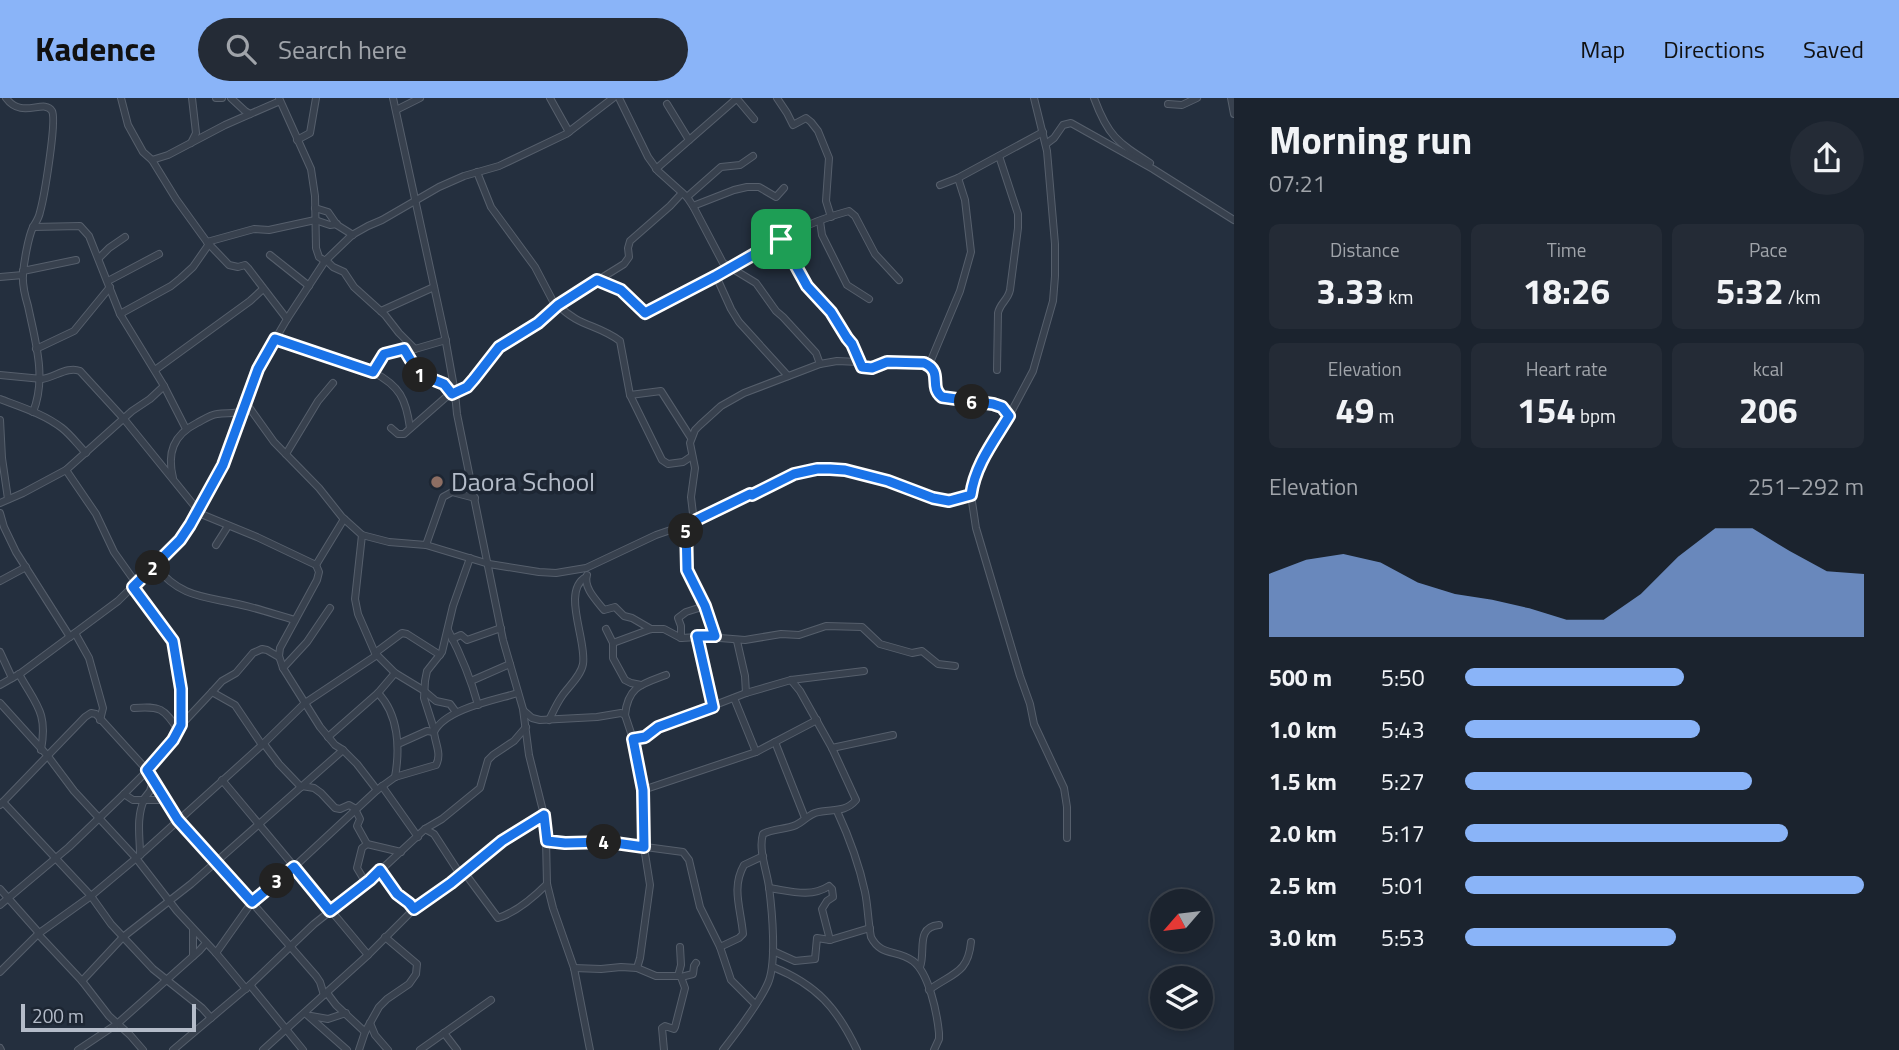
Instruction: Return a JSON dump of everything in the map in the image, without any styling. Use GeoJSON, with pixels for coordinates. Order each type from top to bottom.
{"type":"FeatureCollection","features":[{"type":"Feature","properties":{"kind":"street"},"geometry":{"type":"LineString","coordinates":[[6,98],[12,106],[22,108],[42,104],[49,107],[53,114],[53,133],[40,214],[33,227],[23,273],[39,359],[38,393],[33,412]]}},
{"type":"Feature","properties":{"kind":"street"},"geometry":{"type":"LineString","coordinates":[[121,98],[131,130],[143,152],[152,160],[208,243],[229,265],[245,265],[287,319]]}},
{"type":"Feature","properties":{"kind":"street"},"geometry":{"type":"LineString","coordinates":[[191,98],[196,133],[191,143]]}},
{"type":"Feature","properties":{"kind":"street"},"geometry":{"type":"LineString","coordinates":[[216,98],[222,98]]}},
{"type":"Feature","properties":{"kind":"street"},"geometry":{"type":"LineString","coordinates":[[230,98],[250,114]]}},
{"type":"Feature","properties":{"kind":"street"},"geometry":{"type":"LineString","coordinates":[[297,140],[310,133],[316,98]]}},
{"type":"Feature","properties":{"kind":"street"},"geometry":{"type":"LineString","coordinates":[[393,98],[446,340],[457,414],[501,628],[523,709],[529,755],[544,815],[547,884],[574,968],[590,1050]]}},
{"type":"Feature","properties":{"kind":"street"},"geometry":{"type":"LineString","coordinates":[[396,110],[420,98]]}},
{"type":"Feature","properties":{"kind":"street"},"geometry":{"type":"LineString","coordinates":[[550,98],[569,132]]}},
{"type":"Feature","properties":{"kind":"street"},"geometry":{"type":"LineString","coordinates":[[0,685],[118,601],[180,540],[223,465],[258,369],[326,260],[353,234],[416,202],[439,187],[499,166],[569,132],[613,98]]}},
{"type":"Feature","properties":{"kind":"street"},"geometry":{"type":"LineString","coordinates":[[619,98],[648,157],[666,180],[693,206],[721,260],[756,283],[776,311],[816,353],[820,364]]}},
{"type":"Feature","properties":{"kind":"street"},"geometry":{"type":"LineString","coordinates":[[778,98],[793,125],[808,119],[822,141],[830,162],[826,201],[831,217]]}},
{"type":"Feature","properties":{"kind":"street"},"geometry":{"type":"LineString","coordinates":[[1034,98],[1046,144],[1055,244],[1053,301],[1032,371],[1009,416],[982,459],[971,495],[976,528],[1034,724],[1064,788],[1067,838]]}},
{"type":"Feature","properties":{"kind":"street"},"geometry":{"type":"LineString","coordinates":[[1094,98],[1103,121],[1119,143],[1234,218]]}},
{"type":"Feature","properties":{"kind":"street"},"geometry":{"type":"LineString","coordinates":[[1168,104],[1182,105],[1198,98]]}},
{"type":"Feature","properties":{"kind":"street"},"geometry":{"type":"LineString","coordinates":[[1231,98],[1233,116]]}},
{"type":"Feature","properties":{"kind":"street"},"geometry":{"type":"LineString","coordinates":[[152,160],[279,99],[311,169],[319,257],[344,272],[354,287],[381,311],[415,349]]}},
{"type":"Feature","properties":{"kind":"street"},"geometry":{"type":"LineString","coordinates":[[656,169],[736,100],[754,119]]}},
{"type":"Feature","properties":{"kind":"street"},"geometry":{"type":"LineString","coordinates":[[667,104],[689,140]]}},
{"type":"Feature","properties":{"kind":"street"},"geometry":{"type":"LineString","coordinates":[[1046,144],[1063,125],[1071,123],[1234,218]]}},
{"type":"Feature","properties":{"kind":"street"},"geometry":{"type":"LineString","coordinates":[[940,184],[1043,132]]}},
{"type":"Feature","properties":{"kind":"street"},"geometry":{"type":"LineString","coordinates":[[391,428],[402,434],[429,411],[467,387],[499,347],[627,261],[631,241],[670,206],[721,167],[740,165],[753,156]]}},
{"type":"Feature","properties":{"kind":"street"},"geometry":{"type":"LineString","coordinates":[[997,370],[998,313],[999,307],[1009,297],[1018,228],[1018,214],[999,156]]}},
{"type":"Feature","properties":{"kind":"street"},"geometry":{"type":"LineString","coordinates":[[477,172],[491,207],[535,267],[557,306],[575,320],[600,328],[620,341],[630,395],[662,460],[668,464],[683,462],[692,456]]}},
{"type":"Feature","properties":{"kind":"street"},"geometry":{"type":"LineString","coordinates":[[929,365],[960,291],[971,252],[965,198],[958,177]]}},
{"type":"Feature","properties":{"kind":"street"},"geometry":{"type":"LineString","coordinates":[[693,206],[747,187],[759,187],[776,197],[784,188]]}},
{"type":"Feature","properties":{"kind":"street"},"geometry":{"type":"LineString","coordinates":[[315,208],[328,212],[337,224],[353,234]]}},
{"type":"Feature","properties":{"kind":"street"},"geometry":{"type":"LineString","coordinates":[[597,280],[621,290],[645,313],[781,239],[820,221],[851,212],[875,254],[899,280]]}},
{"type":"Feature","properties":{"kind":"street"},"geometry":{"type":"LineString","coordinates":[[120,314],[181,278],[193,267],[208,243],[254,229],[269,230],[315,220],[330,225],[337,224]]}},
{"type":"Feature","properties":{"kind":"street"},"geometry":{"type":"LineString","coordinates":[[820,221],[824,240],[847,285],[869,299]]}},
{"type":"Feature","properties":{"kind":"street"},"geometry":{"type":"LineString","coordinates":[[33,227],[80,226],[89,236],[120,314],[155,370],[186,429]]}},
{"type":"Feature","properties":{"kind":"street"},"geometry":{"type":"LineString","coordinates":[[99,258],[125,237]]}},
{"type":"Feature","properties":{"kind":"street"},"geometry":{"type":"LineString","coordinates":[[781,239],[807,286],[831,312],[857,351],[859,362],[865,369],[887,362],[924,363],[935,373],[937,392],[942,397],[993,404],[1002,407],[1009,416]]}},
{"type":"Feature","properties":{"kind":"street"},"geometry":{"type":"LineString","coordinates":[[36,349],[74,331],[109,284],[159,254]]}},
{"type":"Feature","properties":{"kind":"street"},"geometry":{"type":"LineString","coordinates":[[270,255],[309,286]]}},
{"type":"Feature","properties":{"kind":"street"},"geometry":{"type":"LineString","coordinates":[[0,277],[76,260]]}},
{"type":"Feature","properties":{"kind":"street"},"geometry":{"type":"LineString","coordinates":[[716,276],[730,309],[739,322],[788,376]]}},
{"type":"Feature","properties":{"kind":"street"},"geometry":{"type":"LineString","coordinates":[[381,311],[434,287]]}},
{"type":"Feature","properties":{"kind":"street"},"geometry":{"type":"LineString","coordinates":[[155,370],[263,289]]}},
{"type":"Feature","properties":{"kind":"street"},"geometry":{"type":"LineString","coordinates":[[275,339],[385,378],[404,399],[410,428]]}},
{"type":"Feature","properties":{"kind":"street"},"geometry":{"type":"LineString","coordinates":[[373,372],[384,354],[446,340]]}},
{"type":"Feature","properties":{"kind":"street"},"geometry":{"type":"LineString","coordinates":[[404,349],[419,374],[444,384],[454,393]]}},
{"type":"Feature","properties":{"kind":"street"},"geometry":{"type":"LineString","coordinates":[[695,522],[691,496],[695,468],[690,449],[691,438],[700,425],[728,401],[744,393],[831,361],[859,362]]}},
{"type":"Feature","properties":{"kind":"street"},"geometry":{"type":"LineString","coordinates":[[0,375],[39,379],[76,369],[80,371],[124,419],[201,514],[316,565],[319,572],[317,580],[279,651],[283,668],[328,737],[380,788],[418,837]]}},
{"type":"Feature","properties":{"kind":"street"},"geometry":{"type":"LineString","coordinates":[[286,454],[318,401],[333,383]]}},
{"type":"Feature","properties":{"kind":"street"},"geometry":{"type":"LineString","coordinates":[[0,503],[66,470],[164,386]]}},
{"type":"Feature","properties":{"kind":"street"},"geometry":{"type":"LineString","coordinates":[[630,395],[661,391],[691,438]]}},
{"type":"Feature","properties":{"kind":"street"},"geometry":{"type":"LineString","coordinates":[[0,400],[33,412],[60,426],[86,453]]}},
{"type":"Feature","properties":{"kind":"street"},"geometry":{"type":"LineString","coordinates":[[245,407],[344,519],[362,535],[389,542],[426,545],[489,564],[556,573],[594,565],[656,535],[695,522],[789,475],[817,469],[845,470],[949,501],[971,495]]}},
{"type":"Feature","properties":{"kind":"street"},"geometry":{"type":"LineString","coordinates":[[174,481],[171,466],[173,445],[186,429],[218,413],[235,414],[245,407]]}},
{"type":"Feature","properties":{"kind":"street"},"geometry":{"type":"LineString","coordinates":[[0,420],[8,499]]}},
{"type":"Feature","properties":{"kind":"street"},"geometry":{"type":"LineString","coordinates":[[66,470],[96,514],[114,552],[173,641],[181,689],[179,727]]}},
{"type":"Feature","properties":{"kind":"street"},"geometry":{"type":"LineString","coordinates":[[426,545],[445,494],[452,492],[475,498]]}},
{"type":"Feature","properties":{"kind":"street"},"geometry":{"type":"LineString","coordinates":[[0,513],[11,542],[26,567],[89,657],[103,708],[100,720]]}},
{"type":"Feature","properties":{"kind":"street"},"geometry":{"type":"LineString","coordinates":[[316,565],[344,519]]}},
{"type":"Feature","properties":{"kind":"street"},"geometry":{"type":"LineString","coordinates":[[686,525],[687,570],[705,606],[715,636]]}},
{"type":"Feature","properties":{"kind":"street"},"geometry":{"type":"LineString","coordinates":[[216,545],[228,526]]}},
{"type":"Feature","properties":{"kind":"street"},"geometry":{"type":"LineString","coordinates":[[362,535],[355,599],[358,614],[376,654],[395,673],[439,702],[450,704],[457,712]]}},
{"type":"Feature","properties":{"kind":"street"},"geometry":{"type":"LineString","coordinates":[[216,953],[252,902],[380,788],[396,777],[436,765],[439,754],[423,690],[428,671],[440,656],[453,606],[470,558]]}},
{"type":"Feature","properties":{"kind":"street"},"geometry":{"type":"LineString","coordinates":[[549,720],[583,664],[575,588],[594,565]]}},
{"type":"Feature","properties":{"kind":"street"},"geometry":{"type":"LineString","coordinates":[[155,566],[169,581],[194,596],[242,605],[295,620]]}},
{"type":"Feature","properties":{"kind":"street"},"geometry":{"type":"LineString","coordinates":[[0,581],[26,567]]}},
{"type":"Feature","properties":{"kind":"street"},"geometry":{"type":"LineString","coordinates":[[586,577],[587,586],[604,610],[615,607],[624,617],[632,618],[651,629]]}},
{"type":"Feature","properties":{"kind":"street"},"geometry":{"type":"LineString","coordinates":[[681,638],[678,618],[686,612],[705,606]]}},
{"type":"Feature","properties":{"kind":"street"},"geometry":{"type":"LineString","coordinates":[[283,668],[315,632],[330,608]]}},
{"type":"Feature","properties":{"kind":"street"},"geometry":{"type":"LineString","coordinates":[[613,643],[651,629],[664,629],[681,638],[715,636],[737,640],[781,634],[799,635],[826,626],[862,627],[880,644],[912,653],[922,651],[937,664],[955,666]]}},
{"type":"Feature","properties":{"kind":"street"},"geometry":{"type":"LineString","coordinates":[[452,639],[461,635],[467,640],[501,628]]}},
{"type":"Feature","properties":{"kind":"street"},"geometry":{"type":"LineString","coordinates":[[606,629],[613,643],[613,658],[625,680],[641,685]]}},
{"type":"Feature","properties":{"kind":"street"},"geometry":{"type":"LineString","coordinates":[[448,630],[471,681],[478,705]]}},
{"type":"Feature","properties":{"kind":"street"},"geometry":{"type":"LineString","coordinates":[[1,970],[39,934],[138,857],[263,745],[305,703],[402,633],[440,656]]}},
{"type":"Feature","properties":{"kind":"street"},"geometry":{"type":"LineString","coordinates":[[697,636],[713,707]]}},
{"type":"Feature","properties":{"kind":"street"},"geometry":{"type":"LineString","coordinates":[[737,640],[746,694]]}},
{"type":"Feature","properties":{"kind":"street"},"geometry":{"type":"LineString","coordinates":[[0,905],[124,794],[173,740],[179,727],[222,681],[236,673],[253,653],[267,650],[279,657]]}},
{"type":"Feature","properties":{"kind":"street"},"geometry":{"type":"LineString","coordinates":[[0,652],[36,699],[41,713],[44,752]]}},
{"type":"Feature","properties":{"kind":"street"},"geometry":{"type":"LineString","coordinates":[[471,681],[510,664]]}},
{"type":"Feature","properties":{"kind":"street"},"geometry":{"type":"LineString","coordinates":[[633,739],[645,737],[658,727],[734,698],[791,680],[864,671]]}},
{"type":"Feature","properties":{"kind":"street"},"geometry":{"type":"LineString","coordinates":[[328,737],[378,693],[395,673]]}},
{"type":"Feature","properties":{"kind":"street"},"geometry":{"type":"LineString","coordinates":[[637,968],[650,892],[644,847],[643,790],[633,739],[625,715],[633,690],[666,675]]}},
{"type":"Feature","properties":{"kind":"street"},"geometry":{"type":"LineString","coordinates":[[723,1050],[768,983],[773,967],[769,888],[762,838],[766,832],[792,826],[821,811],[837,811],[856,800],[817,720],[791,680]]}},
{"type":"Feature","properties":{"kind":"street"},"geometry":{"type":"LineString","coordinates":[[212,692],[235,705],[263,745],[302,786],[314,788],[335,808],[349,805],[356,809],[360,818],[357,826],[367,844],[401,852]]}},
{"type":"Feature","properties":{"kind":"street"},"geometry":{"type":"LineString","coordinates":[[378,693],[390,710],[398,744],[396,777]]}},
{"type":"Feature","properties":{"kind":"street"},"geometry":{"type":"LineString","coordinates":[[398,744],[434,730],[438,724],[457,712],[518,693]]}},
{"type":"Feature","properties":{"kind":"street"},"geometry":{"type":"LineString","coordinates":[[734,698],[756,752]]}},
{"type":"Feature","properties":{"kind":"street"},"geometry":{"type":"LineString","coordinates":[[0,703],[98,819],[138,857],[193,929],[286,1028],[303,1050]]}},
{"type":"Feature","properties":{"kind":"street"},"geometry":{"type":"LineString","coordinates":[[134,708],[159,708],[179,727]]}},
{"type":"Feature","properties":{"kind":"street"},"geometry":{"type":"LineString","coordinates":[[523,709],[535,719],[549,720],[621,713],[625,715]]}},
{"type":"Feature","properties":{"kind":"street"},"geometry":{"type":"LineString","coordinates":[[211,1018],[166,981],[124,937],[91,896],[1,804],[44,752],[91,713],[96,713],[147,770],[178,820],[228,873],[318,978],[326,994],[365,1032]]}},
{"type":"Feature","properties":{"kind":"street"},"geometry":{"type":"LineString","coordinates":[[643,790],[756,752],[817,720]]}},
{"type":"Feature","properties":{"kind":"street"},"geometry":{"type":"LineString","coordinates":[[173,1050],[425,829],[480,788],[488,760],[514,741],[526,726]]}},
{"type":"Feature","properties":{"kind":"street"},"geometry":{"type":"LineString","coordinates":[[832,748],[893,735]]}},
{"type":"Feature","properties":{"kind":"street"},"geometry":{"type":"LineString","coordinates":[[775,742],[806,818]]}},
{"type":"Feature","properties":{"kind":"street"},"geometry":{"type":"LineString","coordinates":[[82,981],[124,937],[343,750]]}},
{"type":"Feature","properties":{"kind":"street"},"geometry":{"type":"LineString","coordinates":[[222,780],[368,955]]}},
{"type":"Feature","properties":{"kind":"street"},"geometry":{"type":"LineString","coordinates":[[138,857],[141,809],[153,781]]}},
{"type":"Feature","properties":{"kind":"street"},"geometry":{"type":"LineString","coordinates":[[124,794],[133,800],[165,800]]}},
{"type":"Feature","properties":{"kind":"street"},"geometry":{"type":"LineString","coordinates":[[837,811],[859,869],[871,937],[878,948],[908,958],[920,967],[929,990],[939,1033],[934,1050]]}},
{"type":"Feature","properties":{"kind":"street"},"geometry":{"type":"LineString","coordinates":[[263,1050],[286,1028],[307,1015],[414,909],[502,841],[544,815]]}},
{"type":"Feature","properties":{"kind":"street"},"geometry":{"type":"LineString","coordinates":[[425,829],[434,834],[498,918],[531,899],[547,884]]}},
{"type":"Feature","properties":{"kind":"street"},"geometry":{"type":"LineString","coordinates":[[547,841],[608,842],[683,852],[687,855],[700,907],[720,947],[731,980],[755,1004]]}},
{"type":"Feature","properties":{"kind":"street"},"geometry":{"type":"LineString","coordinates":[[366,883],[357,868],[362,848],[367,844]]}},
{"type":"Feature","properties":{"kind":"street"},"geometry":{"type":"LineString","coordinates":[[720,947],[743,934],[737,894],[738,877],[744,865],[764,856]]}},
{"type":"Feature","properties":{"kind":"street"},"geometry":{"type":"LineString","coordinates":[[380,870],[397,894],[414,909]]}},
{"type":"Feature","properties":{"kind":"street"},"geometry":{"type":"LineString","coordinates":[[769,888],[810,894],[830,886],[833,897],[822,909],[830,940]]}},
{"type":"Feature","properties":{"kind":"street"},"geometry":{"type":"LineString","coordinates":[[0,889],[117,1024],[143,1050]]}},
{"type":"Feature","properties":{"kind":"street"},"geometry":{"type":"LineString","coordinates":[[920,967],[923,959],[922,937],[929,928],[939,925]]}},
{"type":"Feature","properties":{"kind":"street"},"geometry":{"type":"LineString","coordinates":[[773,951],[795,961],[815,959],[816,939],[830,940],[870,928]]}},
{"type":"Feature","properties":{"kind":"street"},"geometry":{"type":"LineString","coordinates":[[193,929],[193,956]]}},
{"type":"Feature","properties":{"kind":"street"},"geometry":{"type":"LineString","coordinates":[[359,1050],[365,1032],[382,1003],[409,984],[416,974],[417,966],[386,936]]}},
{"type":"Feature","properties":{"kind":"street"},"geometry":{"type":"LineString","coordinates":[[929,990],[965,966],[971,942]]}},
{"type":"Feature","properties":{"kind":"street"},"geometry":{"type":"LineString","coordinates":[[79,1050],[117,1024],[206,943]]}},
{"type":"Feature","properties":{"kind":"street"},"geometry":{"type":"LineString","coordinates":[[664,1050],[662,1028],[676,1027],[685,988],[684,980],[680,976],[680,947]]}},
{"type":"Feature","properties":{"kind":"street"},"geometry":{"type":"LineString","coordinates":[[574,968],[637,968],[656,976],[680,976],[693,974],[696,964]]}},
{"type":"Feature","properties":{"kind":"street"},"geometry":{"type":"LineString","coordinates":[[773,967],[793,976],[824,997],[837,1013],[857,1050]]}},
{"type":"Feature","properties":{"kind":"street"},"geometry":{"type":"LineString","coordinates":[[420,1050],[491,1000]]}},
{"type":"Feature","properties":{"kind":"street"},"geometry":{"type":"LineString","coordinates":[[307,1015],[328,1019],[346,1013]]}},
{"type":"Feature","properties":{"kind":"street"},"geometry":{"type":"LineString","coordinates":[[307,1015],[347,1050]]}},
{"type":"Feature","properties":{"kind":"street"},"geometry":{"type":"LineString","coordinates":[[370,1023],[375,1035],[388,1050]]}},
{"type":"Feature","properties":{"kind":"street"},"geometry":{"type":"LineString","coordinates":[[444,1033],[457,1050]]}},
{"type":"Feature","properties":{"kind":"place","name":"Daora School"},"geometry":{"type":"Point","coordinates":[437,482]}},
{"type":"Feature","properties":{"kind":"route"},"geometry":{"type":"LineString","coordinates":[[781,239],[807,286],[831,312],[857,351],[862,367],[872,368],[887,362],[924,363],[935,373],[935,389],[942,397],[993,404],[1002,407],[1009,416],[982,459],[971,495],[949,501],[845,470],[817,469],[789,475],[686,525],[687,570],[705,606],[715,636],[697,636],[713,707],[658,727],[645,737],[633,739],[643,790],[644,847],[608,842],[547,841],[544,815],[502,841],[414,909],[397,894],[380,870],[330,911],[294,867],[252,902],[178,820],[147,770],[173,740],[181,725],[181,689],[173,641],[133,587],[180,540],[190,525],[223,465],[258,369],[275,339],[373,372],[384,354],[404,349],[419,374],[444,384],[452,394],[467,387],[499,347],[524,333],[558,305],[597,280],[621,290],[645,313],[781,239]]}}]}
